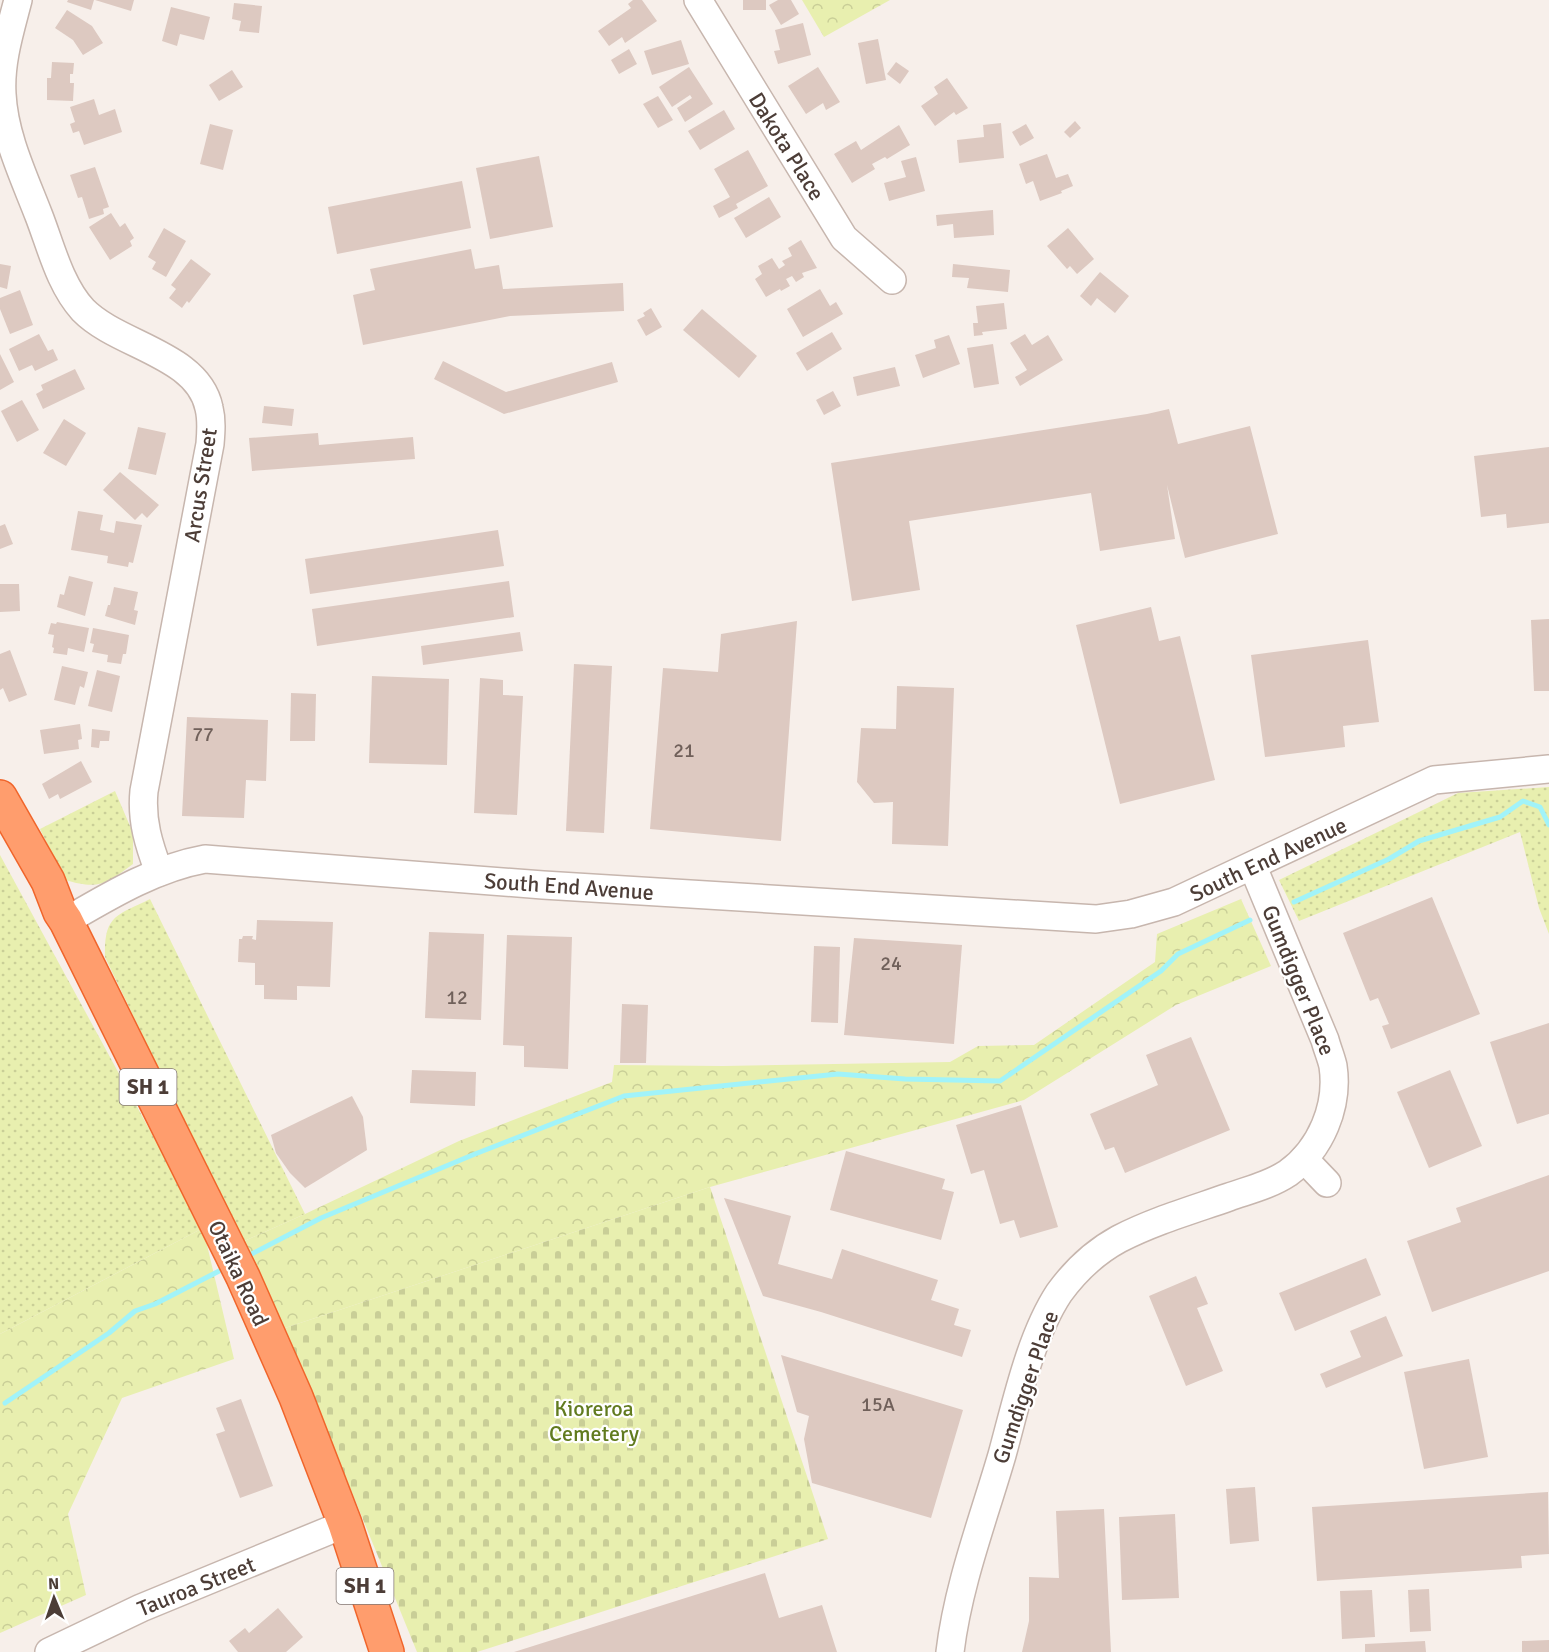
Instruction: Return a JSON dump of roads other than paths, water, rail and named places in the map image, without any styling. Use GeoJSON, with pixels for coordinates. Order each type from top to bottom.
{"type":"FeatureCollection","features":[{"type":"Feature","properties":{"kind":"highway","name":"Otaika Road"},"geometry":{"type":"LineString","coordinates":[[0,797],[48,881],[63,917],[237,1265],[296,1397],[345,1524],[387,1650]]}},
{"type":"Feature","properties":{"kind":"highway","name":"Otaika Road"},"geometry":{"type":"LineString","coordinates":[[0,829],[36,893],[63,917]]}},
{"type":"Feature","properties":{"kind":"street","name":"Arcus Street"},"geometry":{"type":"LineString","coordinates":[[18,0],[3,64],[3,109],[21,170],[68,290],[85,312],[106,329],[152,351],[189,375],[198,383],[209,406],[210,444],[144,791],[145,831],[159,872]]}},
{"type":"Feature","properties":{"kind":"street","name":"Dakota Place"},"geometry":{"type":"LineString","coordinates":[[698,0],[844,238],[892,280]]}},
{"type":"Feature","properties":{"kind":"street","name":"South End Avenue"},"geometry":{"type":"LineString","coordinates":[[159,872],[183,863],[205,859],[543,885],[981,901],[1096,919],[1131,914],[1174,902],[1253,867],[1434,780],[1549,769]]}},
{"type":"Feature","properties":{"kind":"street","name":"Gumdigger Place"},"geometry":{"type":"LineString","coordinates":[[950,1652],[965,1577],[1028,1365],[1045,1317],[1059,1293],[1077,1271],[1098,1252],[1120,1239],[1171,1217],[1270,1183],[1287,1173],[1316,1145],[1330,1112],[1334,1089],[1333,1065],[1253,867]]}},
{"type":"Feature","properties":{"kind":"street"},"geometry":{"type":"LineString","coordinates":[[63,917],[159,872]]}},
{"type":"Feature","properties":{"kind":"street"},"geometry":{"type":"LineString","coordinates":[[1304,1159],[1327,1183]]}},
{"type":"Feature","properties":{"kind":"street","name":"Tauroa Street"},"geometry":{"type":"LineString","coordinates":[[49,1652],[141,1608],[345,1524]]}},
{"type":"Feature","properties":{"kind":"waterway"},"geometry":{"type":"LineString","coordinates":[[1294,902],[1389,859],[1419,841],[1500,817],[1523,801],[1540,807],[1549,825]]}},
{"type":"Feature","properties":{"kind":"waterway"},"geometry":{"type":"LineString","coordinates":[[244,1258],[321,1218],[475,1154],[624,1096],[838,1074],[905,1079],[1000,1081],[1161,971],[1178,954],[1250,920]]}},
{"type":"Feature","properties":{"kind":"waterway"},"geometry":{"type":"LineString","coordinates":[[5,1403],[109,1333],[135,1311],[155,1304],[225,1268]]}},
{"type":"Feature","properties":{"kind":"park label","name":"Kioreroa Cemetery"},"geometry":{"type":"Point","coordinates":[594,1420]}}]}
